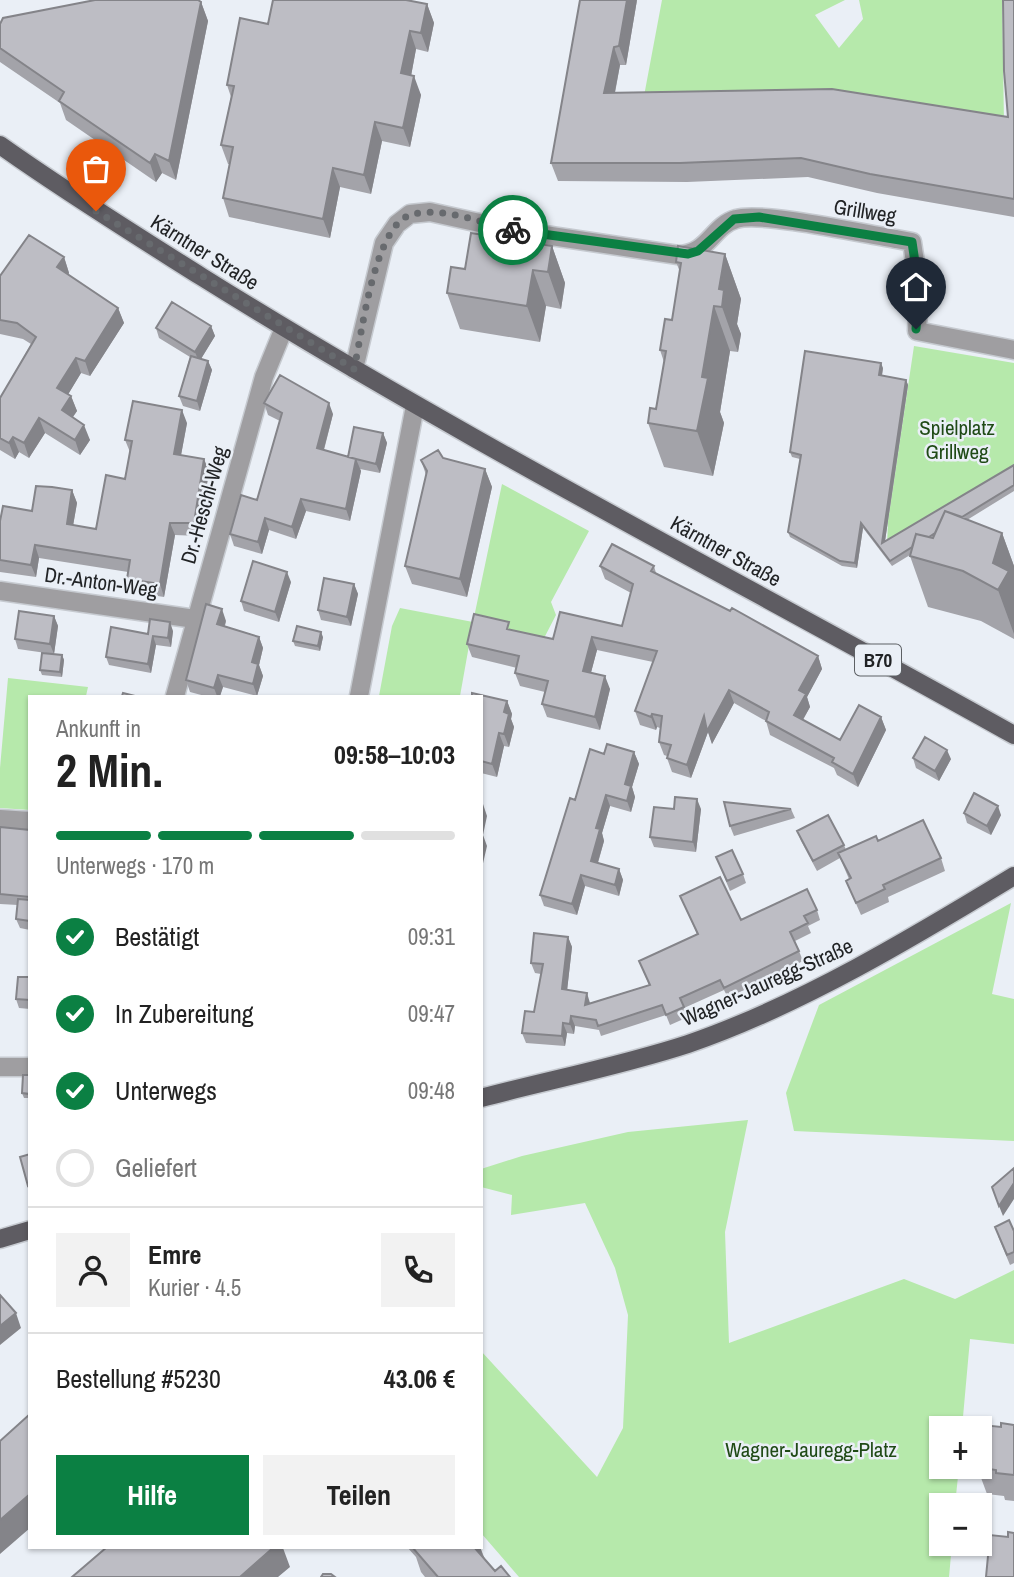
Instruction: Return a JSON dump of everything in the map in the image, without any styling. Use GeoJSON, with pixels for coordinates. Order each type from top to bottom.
{"type":"FeatureCollection","features":[{"type":"Feature","properties":{"kind":"main road","name":"Kärntner Straße"},"geometry":{"type":"LineString","coordinates":[[0,145],[54,184],[284,328],[415,406],[1014,735]]}},
{"type":"Feature","properties":{"kind":"main road","name":"Wagner-Jauregg-Straße"},"geometry":{"type":"LineString","coordinates":[[483,1097],[687,1044],[733,1026],[860,966],[1014,876]]}},
{"type":"Feature","properties":{"kind":"main road"},"geometry":{"type":"LineString","coordinates":[[0,1239],[28,1231]]}},
{"type":"Feature","properties":{"kind":"street","name":"Grillweg"},"geometry":{"type":"LineString","coordinates":[[354,369],[378,259],[389,233],[410,214],[430,212],[511,230],[678,255],[698,251],[734,219],[759,217],[912,242],[919,289],[917,331],[1014,350]]}},
{"type":"Feature","properties":{"kind":"street","name":"Dr.-Heschl-Weg"},"geometry":{"type":"LineString","coordinates":[[175,695],[264,377],[284,328]]}},
{"type":"Feature","properties":{"kind":"street"},"geometry":{"type":"LineString","coordinates":[[359,695],[415,406]]}},
{"type":"Feature","properties":{"kind":"street","name":"Dr.-Anton-Weg"},"geometry":{"type":"LineString","coordinates":[[0,591],[195,619]]}},
{"type":"Feature","properties":{"kind":"street"},"geometry":{"type":"LineString","coordinates":[[0,819],[28,821]]}},
{"type":"Feature","properties":{"kind":"street"},"geometry":{"type":"LineString","coordinates":[[0,1067],[28,1067]]}},
{"type":"Feature","properties":{"kind":"green space"},"geometry":{"type":"Polygon","coordinates":[[[662,0],[845,0],[815,15],[839,48],[863,19],[859,0],[1002,0],[1004,123],[644,96],[662,0]]]}},
{"type":"Feature","properties":{"kind":"green space","name":"Spielplatz Grillweg"},"geometry":{"type":"Polygon","coordinates":[[[914,346],[1014,363],[1014,471],[887,546],[888,521],[914,346]]]}},
{"type":"Feature","properties":{"kind":"green space"},"geometry":{"type":"Polygon","coordinates":[[[502,484],[589,531],[551,602],[556,615],[542,642],[473,623],[460,695],[379,695],[392,626],[400,608],[473,622],[502,484]]]}},
{"type":"Feature","properties":{"kind":"green space"},"geometry":{"type":"Polygon","coordinates":[[[8,678],[88,687],[86,695],[28,695],[28,810],[0,808],[0,768],[8,678]]]}},
{"type":"Feature","properties":{"kind":"green space"},"geometry":{"type":"Polygon","coordinates":[[[1011,903],[992,994],[1014,999],[1014,1141],[794,1131],[786,1093],[819,1005],[1011,903]]]}},
{"type":"Feature","properties":{"kind":"green space","name":"Wagner-Jauregg-Platz"},"geometry":{"type":"Polygon","coordinates":[[[748,1120],[725,1232],[729,1343],[904,1279],[955,1299],[1014,1270],[1014,1344],[970,1339],[963,1416],[929,1416],[929,1479],[958,1479],[956,1493],[929,1493],[929,1556],[951,1556],[949,1577],[519,1577],[483,1535],[483,1353],[597,1477],[623,1428],[628,1315],[615,1268],[585,1203],[511,1215],[512,1195],[483,1188],[483,1168],[522,1156],[628,1132],[748,1120]]]}},
{"type":"Feature","properties":{"kind":"building"},"geometry":{"type":"Polygon","coordinates":[[[95,0],[201,2],[169,161],[155,154],[150,163],[59,101],[64,92],[0,48],[0,24],[3,18],[95,0]]]}},
{"type":"Feature","properties":{"kind":"building"},"geometry":{"type":"Polygon","coordinates":[[[273,0],[406,0],[427,4],[421,33],[410,31],[401,73],[414,76],[403,128],[375,122],[364,175],[333,168],[323,219],[223,198],[233,147],[221,145],[234,86],[227,85],[240,18],[268,24],[273,0]]]}},
{"type":"Feature","properties":{"kind":"building"},"geometry":{"type":"Polygon","coordinates":[[[580,0],[627,0],[619,46],[614,47],[604,93],[832,89],[1008,117],[1003,0],[1014,0],[1014,199],[870,174],[801,158],[680,163],[551,163],[580,0]]]}},
{"type":"Feature","properties":{"kind":"building"},"geometry":{"type":"Polygon","coordinates":[[[471,233],[552,246],[548,272],[533,270],[527,306],[447,293],[451,267],[465,269],[471,233]]]}},
{"type":"Feature","properties":{"kind":"building"},"geometry":{"type":"Polygon","coordinates":[[[29,235],[64,257],[57,267],[118,308],[85,361],[76,358],[57,388],[71,396],[62,410],[84,425],[75,440],[39,418],[24,443],[13,437],[9,443],[0,438],[0,398],[36,337],[17,323],[0,320],[0,276],[29,235]]]}},
{"type":"Feature","properties":{"kind":"building"},"geometry":{"type":"Polygon","coordinates":[[[678,246],[725,254],[719,289],[724,290],[722,307],[714,306],[702,377],[708,378],[697,431],[648,423],[650,408],[656,409],[666,351],[660,350],[665,319],[672,320],[681,263],[676,262],[678,246]]]}},
{"type":"Feature","properties":{"kind":"building"},"geometry":{"type":"Polygon","coordinates":[[[172,302],[211,326],[195,352],[156,328],[172,302]]]}},
{"type":"Feature","properties":{"kind":"building"},"geometry":{"type":"Polygon","coordinates":[[[805,351],[881,363],[879,375],[906,380],[882,543],[1014,465],[1014,485],[962,517],[945,511],[935,533],[929,537],[916,534],[912,547],[890,561],[861,523],[855,563],[840,561],[788,532],[801,455],[790,452],[805,351]]]}},
{"type":"Feature","properties":{"kind":"building"},"geometry":{"type":"Polygon","coordinates":[[[191,356],[208,361],[197,401],[179,396],[191,356]]]}},
{"type":"Feature","properties":{"kind":"building"},"geometry":{"type":"Polygon","coordinates":[[[280,375],[329,403],[317,448],[356,459],[346,509],[301,499],[292,527],[265,518],[258,542],[230,534],[241,495],[257,500],[282,413],[264,403],[280,375]]]}},
{"type":"Feature","properties":{"kind":"building"},"geometry":{"type":"Polygon","coordinates":[[[133,401],[182,410],[174,454],[204,459],[194,523],[170,523],[160,584],[127,579],[130,560],[35,545],[31,565],[0,560],[0,521],[3,506],[32,511],[36,486],[72,490],[67,524],[96,529],[106,475],[125,479],[132,441],[125,440],[133,401]]]}},
{"type":"Feature","properties":{"kind":"building"},"geometry":{"type":"Polygon","coordinates":[[[354,427],[383,433],[376,464],[348,457],[354,427]]]}},
{"type":"Feature","properties":{"kind":"building"},"geometry":{"type":"Polygon","coordinates":[[[438,450],[443,458],[485,469],[460,579],[405,566],[427,471],[421,460],[438,450]]]}},
{"type":"Feature","properties":{"kind":"building"},"geometry":{"type":"Polygon","coordinates":[[[945,511],[1002,533],[993,563],[1009,571],[998,590],[963,571],[910,556],[916,534],[933,538],[945,511]]]}},
{"type":"Feature","properties":{"kind":"building"},"geometry":{"type":"Polygon","coordinates":[[[612,544],[654,566],[651,571],[730,611],[732,608],[818,656],[799,690],[806,694],[794,715],[840,740],[859,705],[881,717],[853,774],[832,762],[834,758],[766,721],[769,712],[729,690],[707,731],[704,716],[687,765],[667,758],[671,745],[659,742],[662,716],[652,714],[651,717],[635,711],[657,651],[592,637],[583,671],[605,676],[595,717],[542,704],[548,681],[515,673],[519,656],[467,644],[474,614],[509,622],[507,629],[553,639],[560,612],[622,626],[633,584],[600,566],[612,544]]]}},
{"type":"Feature","properties":{"kind":"building"},"geometry":{"type":"Polygon","coordinates":[[[253,561],[287,572],[275,612],[241,601],[253,561]]]}},
{"type":"Feature","properties":{"kind":"building"},"geometry":{"type":"Polygon","coordinates":[[[324,578],[354,584],[347,617],[318,610],[324,578]]]}},
{"type":"Feature","properties":{"kind":"building"},"geometry":{"type":"Polygon","coordinates":[[[206,604],[222,609],[217,624],[259,637],[252,662],[258,664],[253,684],[218,675],[214,688],[186,680],[206,604]]]}},
{"type":"Feature","properties":{"kind":"building"},"geometry":{"type":"Polygon","coordinates":[[[19,611],[54,616],[50,644],[15,639],[19,611]]]}},
{"type":"Feature","properties":{"kind":"building"},"geometry":{"type":"Polygon","coordinates":[[[150,619],[170,622],[168,638],[153,636],[148,664],[106,657],[111,627],[148,634],[150,619]]]}},
{"type":"Feature","properties":{"kind":"building"},"geometry":{"type":"Polygon","coordinates":[[[297,626],[321,632],[318,646],[293,641],[297,626]]]}},
{"type":"Feature","properties":{"kind":"building"},"geometry":{"type":"Polygon","coordinates":[[[42,653],[62,655],[60,672],[40,670],[42,653]]]}},
{"type":"Feature","properties":{"kind":"building"},"geometry":{"type":"Polygon","coordinates":[[[483,696],[507,701],[504,712],[509,714],[504,734],[499,733],[492,764],[483,762],[483,696]]]}},
{"type":"Feature","properties":{"kind":"building"},"geometry":{"type":"Polygon","coordinates":[[[925,737],[947,750],[935,771],[913,758],[925,737]]]}},
{"type":"Feature","properties":{"kind":"building"},"geometry":{"type":"Polygon","coordinates":[[[607,744],[634,752],[625,784],[631,786],[627,801],[606,795],[596,828],[600,829],[591,861],[619,869],[615,885],[581,875],[572,904],[540,895],[570,798],[575,800],[590,749],[604,754],[607,744]]]}},
{"type":"Feature","properties":{"kind":"building"},"geometry":{"type":"Polygon","coordinates":[[[974,793],[998,806],[987,826],[964,813],[974,793]]]}},
{"type":"Feature","properties":{"kind":"building"},"geometry":{"type":"Polygon","coordinates":[[[675,797],[697,799],[693,842],[650,837],[654,807],[674,809],[675,797]]]}},
{"type":"Feature","properties":{"kind":"building"},"geometry":{"type":"Polygon","coordinates":[[[724,802],[791,809],[730,826],[724,802]]]}},
{"type":"Feature","properties":{"kind":"building"},"geometry":{"type":"Polygon","coordinates":[[[828,815],[844,845],[813,861],[797,831],[828,815]]]}},
{"type":"Feature","properties":{"kind":"building"},"geometry":{"type":"Polygon","coordinates":[[[923,820],[941,858],[883,885],[885,889],[856,903],[846,881],[851,878],[838,853],[876,836],[878,841],[923,820]]]}},
{"type":"Feature","properties":{"kind":"building"},"geometry":{"type":"Polygon","coordinates":[[[0,827],[28,830],[28,897],[0,894],[0,827]]]}},
{"type":"Feature","properties":{"kind":"building"},"geometry":{"type":"Polygon","coordinates":[[[732,850],[743,874],[727,881],[716,857],[732,850]]]}},
{"type":"Feature","properties":{"kind":"building"},"geometry":{"type":"Polygon","coordinates":[[[720,877],[741,920],[807,889],[817,910],[804,916],[808,923],[790,932],[799,951],[724,988],[720,980],[680,998],[684,1007],[666,1015],[662,1005],[598,1026],[596,1020],[571,1016],[570,1024],[563,1023],[562,1036],[522,1033],[525,1011],[534,1012],[543,964],[531,963],[534,933],[568,937],[562,989],[587,993],[585,1005],[650,985],[639,961],[698,934],[680,896],[720,877]]]}},
{"type":"Feature","properties":{"kind":"building"},"geometry":{"type":"Polygon","coordinates":[[[18,899],[28,900],[28,921],[16,919],[18,899]]]}},
{"type":"Feature","properties":{"kind":"building"},"geometry":{"type":"Polygon","coordinates":[[[18,977],[28,977],[28,1000],[16,999],[18,977]]]}},
{"type":"Feature","properties":{"kind":"building"},"geometry":{"type":"Polygon","coordinates":[[[23,1075],[28,1075],[28,1094],[22,1093],[23,1075]]]}},
{"type":"Feature","properties":{"kind":"building"},"geometry":{"type":"Polygon","coordinates":[[[28,1155],[28,1186],[20,1157],[28,1155]]]}},
{"type":"Feature","properties":{"kind":"building"},"geometry":{"type":"Polygon","coordinates":[[[1014,1168],[1014,1183],[999,1206],[992,1187],[1014,1168]]]}},
{"type":"Feature","properties":{"kind":"building"},"geometry":{"type":"Polygon","coordinates":[[[1009,1220],[1014,1231],[1014,1252],[1007,1255],[995,1227],[1009,1220]]]}},
{"type":"Feature","properties":{"kind":"building"},"geometry":{"type":"Polygon","coordinates":[[[0,1295],[16,1313],[0,1326],[0,1295]]]}},
{"type":"Feature","properties":{"kind":"building"},"geometry":{"type":"Polygon","coordinates":[[[28,1416],[28,1496],[0,1520],[0,1441],[28,1416]]]}},
{"type":"Feature","properties":{"kind":"building"},"geometry":{"type":"Polygon","coordinates":[[[1001,1423],[1014,1425],[1014,1475],[996,1473],[996,1470],[992,1469],[992,1426],[1001,1427],[1001,1423]]]}},
{"type":"Feature","properties":{"kind":"building"},"geometry":{"type":"Polygon","coordinates":[[[1008,1532],[1014,1533],[1014,1577],[986,1577],[988,1556],[992,1556],[992,1535],[1008,1537],[1008,1532]]]}},
{"type":"Feature","properties":{"kind":"building"},"geometry":{"type":"Polygon","coordinates":[[[105,1549],[272,1549],[240,1577],[72,1577],[105,1549]]]}},
{"type":"Feature","properties":{"kind":"building"},"geometry":{"type":"Polygon","coordinates":[[[414,1549],[476,1549],[495,1571],[501,1566],[510,1577],[438,1577],[414,1549]]]}},
{"type":"Feature","properties":{"kind":"building"},"geometry":{"type":"Polygon","coordinates":[[[323,1574],[331,1574],[335,1577],[321,1577],[323,1574]]]}},
{"type":"Feature","properties":{"kind":"way so far"},"geometry":{"type":"LineString","coordinates":[[96,211],[354,369],[378,259],[389,233],[397,223],[410,214],[430,212],[513,230]]}},
{"type":"Feature","properties":{"kind":"route"},"geometry":{"type":"LineString","coordinates":[[513,230],[678,255],[698,251],[734,219],[759,217],[912,242],[919,289],[916,329]]}}]}
